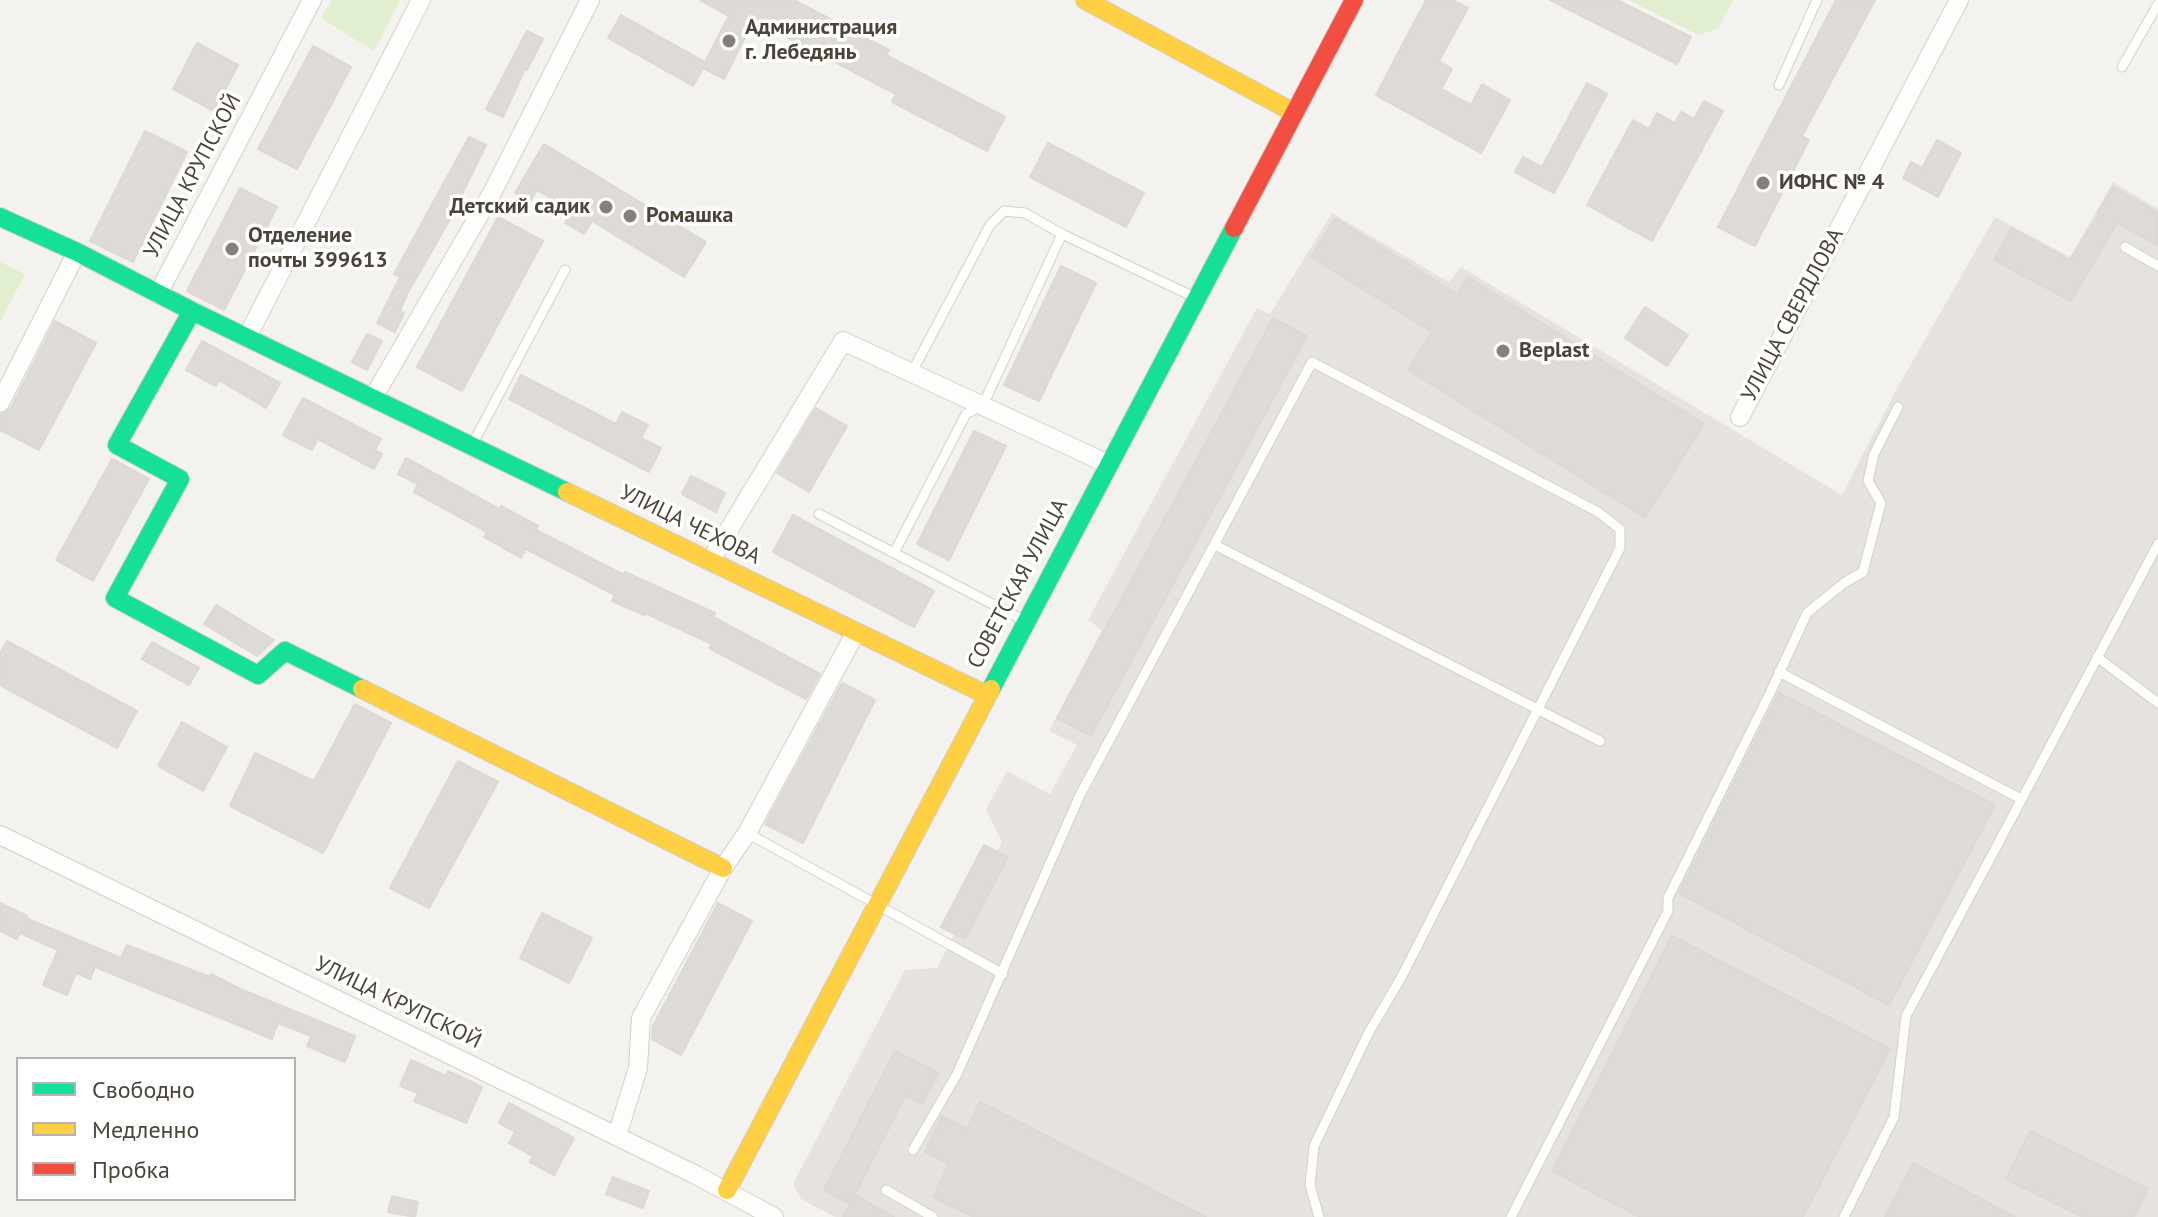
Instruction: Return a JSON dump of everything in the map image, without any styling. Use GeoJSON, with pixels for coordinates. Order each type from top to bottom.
{"type":"FeatureCollection","features":[{"type":"Feature","properties":{"kind":"street","name":"УЛИЦА КРУПСКОЙ"},"geometry":{"type":"LineString","coordinates":[[0,217],[158,294],[312,0]]}},
{"type":"Feature","properties":{"kind":"street"},"geometry":{"type":"LineString","coordinates":[[247,337],[421,0]]}},
{"type":"Feature","properties":{"kind":"street"},"geometry":{"type":"LineString","coordinates":[[373,398],[493,191],[590,0]]}},
{"type":"Feature","properties":{"kind":"street"},"geometry":{"type":"LineString","coordinates":[[1085,0],[1293,112]]}},
{"type":"Feature","properties":{"kind":"street","name":"СОВЕТСКАЯ УЛИЦА"},"geometry":{"type":"LineString","coordinates":[[727,1190],[1354,0]]}},
{"type":"Feature","properties":{"kind":"street","name":"УЛИЦА СВЕРДЛОВА"},"geometry":{"type":"LineString","coordinates":[[1740,417],[1959,0]]}},
{"type":"Feature","properties":{"kind":"street"},"geometry":{"type":"LineString","coordinates":[[0,403],[77,252]]}},
{"type":"Feature","properties":{"kind":"street","name":"УЛИЦА ЧЕХОВА"},"geometry":{"type":"LineString","coordinates":[[158,294],[987,695]]}},
{"type":"Feature","properties":{"kind":"street"},"geometry":{"type":"LineString","coordinates":[[192,311],[117,445],[180,479],[115,598],[258,675],[285,651],[723,868]]}},
{"type":"Feature","properties":{"kind":"street"},"geometry":{"type":"LineString","coordinates":[[710,561],[843,341],[1108,464]]}},
{"type":"Feature","properties":{"kind":"street"},"geometry":{"type":"LineString","coordinates":[[617,1136],[638,1068],[641,1018],[723,868],[747,833],[856,632]]}},
{"type":"Feature","properties":{"kind":"street","name":"УЛИЦА КРУПСКОЙ"},"geometry":{"type":"LineString","coordinates":[[0,835],[727,1190],[774,1217]]}},
{"type":"Feature","properties":{"kind":"lane"},"geometry":{"type":"LineString","coordinates":[[1779,85],[1817,0]]}},
{"type":"Feature","properties":{"kind":"lane"},"geometry":{"type":"LineString","coordinates":[[2122,67],[2158,4]]}},
{"type":"Feature","properties":{"kind":"lane"},"geometry":{"type":"LineString","coordinates":[[912,372],[990,225],[1004,211],[1025,213],[1196,298]]}},
{"type":"Feature","properties":{"kind":"lane"},"geometry":{"type":"LineString","coordinates":[[894,553],[966,414],[983,405],[1062,234]]}},
{"type":"Feature","properties":{"kind":"lane"},"geometry":{"type":"LineString","coordinates":[[2125,247],[2158,266]]}},
{"type":"Feature","properties":{"kind":"lane"},"geometry":{"type":"LineString","coordinates":[[471,446],[565,270]]}},
{"type":"Feature","properties":{"kind":"lane"},"geometry":{"type":"LineString","coordinates":[[913,1150],[957,1074],[1080,795],[1312,362],[1598,512],[1620,529],[1620,548],[1402,976],[1369,1032],[1314,1146],[1310,1185],[1319,1217]]}},
{"type":"Feature","properties":{"kind":"lane"},"geometry":{"type":"LineString","coordinates":[[1511,1217],[1668,911],[1668,898],[1807,613],[1863,572],[1881,503],[1868,481],[1874,454],[1898,407]]}},
{"type":"Feature","properties":{"kind":"lane"},"geometry":{"type":"LineString","coordinates":[[819,514],[1026,621]]}},
{"type":"Feature","properties":{"kind":"lane"},"geometry":{"type":"LineString","coordinates":[[1844,1217],[1894,1117],[1906,1016],[2158,544]]}},
{"type":"Feature","properties":{"kind":"lane"},"geometry":{"type":"LineString","coordinates":[[1215,545],[1600,741]]}},
{"type":"Feature","properties":{"kind":"lane"},"geometry":{"type":"LineString","coordinates":[[2097,657],[2158,703]]}},
{"type":"Feature","properties":{"kind":"lane"},"geometry":{"type":"LineString","coordinates":[[1779,672],[2021,799]]}},
{"type":"Feature","properties":{"kind":"lane"},"geometry":{"type":"LineString","coordinates":[[747,833],[1003,974]]}},
{"type":"Feature","properties":{"kind":"lane"},"geometry":{"type":"LineString","coordinates":[[886,1190],[933,1217]]}},
{"type":"Feature","properties":{"kind":"shaded area"},"geometry":{"type":"Polygon","coordinates":[[[2113,182],[2158,209],[2158,1217],[835,1217],[801,1199],[793,1184],[905,970],[937,968],[1002,842],[986,810],[1007,771],[1050,794],[1077,745],[1049,731],[1102,630],[1088,620],[1257,308],[1270,314],[1332,213],[1449,282],[1461,267],[1842,495],[1895,392],[1995,217],[2070,257],[2113,182]]]}},
{"type":"Feature","properties":{"kind":"green space"},"geometry":{"type":"Polygon","coordinates":[[[332,0],[400,0],[374,51],[321,18],[332,0]]]}},
{"type":"Feature","properties":{"kind":"green space"},"geometry":{"type":"Polygon","coordinates":[[[1629,0],[1733,0],[1718,29],[1698,35],[1629,0]]]}},
{"type":"Feature","properties":{"kind":"green space"},"geometry":{"type":"Polygon","coordinates":[[[0,262],[25,274],[0,322],[0,262]]]}},
{"type":"Feature","properties":{"kind":"building"},"geometry":{"type":"Polygon","coordinates":[[[700,0],[794,0],[889,50],[886,55],[1005,117],[987,151],[892,102],[896,94],[754,20],[724,79],[703,68],[693,86],[608,38],[621,15],[705,62],[729,16],[700,0]]]}},
{"type":"Feature","properties":{"kind":"building"},"geometry":{"type":"Polygon","coordinates":[[[1426,0],[1452,0],[1468,8],[1439,61],[1452,69],[1441,89],[1471,105],[1482,84],[1510,100],[1481,153],[1376,95],[1426,0]]]}},
{"type":"Feature","properties":{"kind":"building"},"geometry":{"type":"Polygon","coordinates":[[[1550,0],[1617,0],[1691,37],[1677,64],[1550,0]]]}},
{"type":"Feature","properties":{"kind":"building"},"geometry":{"type":"Polygon","coordinates":[[[1836,0],[1875,0],[1802,136],[1809,140],[1755,246],[1718,227],[1836,0]]]}},
{"type":"Feature","properties":{"kind":"building"},"geometry":{"type":"Polygon","coordinates":[[[527,31],[543,39],[503,117],[486,109],[527,31]]]}},
{"type":"Feature","properties":{"kind":"building"},"geometry":{"type":"Polygon","coordinates":[[[197,43],[238,65],[214,111],[173,89],[197,43]]]}},
{"type":"Feature","properties":{"kind":"building"},"geometry":{"type":"Polygon","coordinates":[[[313,46],[351,67],[297,169],[258,149],[313,46]]]}},
{"type":"Feature","properties":{"kind":"building"},"geometry":{"type":"Polygon","coordinates":[[[1587,83],[1607,94],[1554,193],[1515,172],[1523,157],[1542,167],[1587,83]]]}},
{"type":"Feature","properties":{"kind":"building"},"geometry":{"type":"Polygon","coordinates":[[[1704,101],[1723,111],[1652,241],[1587,205],[1633,120],[1649,129],[1657,113],[1675,123],[1681,112],[1694,119],[1704,101]]]}},
{"type":"Feature","properties":{"kind":"building"},"geometry":{"type":"Polygon","coordinates":[[[145,131],[187,152],[133,262],[90,241],[145,131]]]}},
{"type":"Feature","properties":{"kind":"building"},"geometry":{"type":"Polygon","coordinates":[[[469,137],[486,145],[449,221],[407,294],[400,311],[404,313],[395,332],[377,323],[400,277],[394,274],[469,137]]]}},
{"type":"Feature","properties":{"kind":"building"},"geometry":{"type":"Polygon","coordinates":[[[1937,140],[1961,153],[1938,197],[1903,178],[1911,162],[1922,168],[1937,140]]]}},
{"type":"Feature","properties":{"kind":"building"},"geometry":{"type":"Polygon","coordinates":[[[1048,143],[1144,193],[1126,227],[1030,177],[1048,143]]]}},
{"type":"Feature","properties":{"kind":"building","name":"Детский садик"},"geometry":{"type":"Polygon","coordinates":[[[544,144],[706,242],[684,277],[592,221],[584,234],[565,223],[572,211],[537,190],[530,202],[515,193],[544,144]]]}},
{"type":"Feature","properties":{"kind":"building"},"geometry":{"type":"Polygon","coordinates":[[[2113,187],[2158,213],[2158,246],[2117,223],[2071,301],[1994,260],[2011,228],[2070,260],[2113,187]]]}},
{"type":"Feature","properties":{"kind":"building","name":"Отделение почты 399613"},"geometry":{"type":"Polygon","coordinates":[[[240,188],[277,207],[224,310],[187,291],[240,188]]]}},
{"type":"Feature","properties":{"kind":"building"},"geometry":{"type":"Polygon","coordinates":[[[498,217],[543,241],[462,391],[417,367],[498,217]]]}},
{"type":"Feature","properties":{"kind":"building","name":"Beplast"},"geometry":{"type":"Polygon","coordinates":[[[1335,218],[1457,294],[1468,277],[1704,424],[1645,518],[1408,370],[1432,332],[1311,257],[1335,218]]]}},
{"type":"Feature","properties":{"kind":"building"},"geometry":{"type":"Polygon","coordinates":[[[1061,266],[1096,283],[1039,401],[1004,385],[1061,266]]]}},
{"type":"Feature","properties":{"kind":"building"},"geometry":{"type":"Polygon","coordinates":[[[1645,307],[1688,335],[1667,366],[1625,338],[1645,307]]]}},
{"type":"Feature","properties":{"kind":"building"},"geometry":{"type":"Polygon","coordinates":[[[1273,318],[1307,336],[1091,736],[1057,718],[1273,318]]]}},
{"type":"Feature","properties":{"kind":"building"},"geometry":{"type":"Polygon","coordinates":[[[55,321],[96,343],[39,450],[0,430],[0,415],[11,408],[55,321]]]}},
{"type":"Feature","properties":{"kind":"building"},"geometry":{"type":"Polygon","coordinates":[[[367,334],[382,341],[367,370],[352,362],[367,334]]]}},
{"type":"Feature","properties":{"kind":"building"},"geometry":{"type":"Polygon","coordinates":[[[202,341],[280,383],[266,408],[219,380],[216,386],[186,370],[202,341]]]}},
{"type":"Feature","properties":{"kind":"building"},"geometry":{"type":"Polygon","coordinates":[[[521,375],[616,424],[622,412],[648,425],[641,438],[661,448],[649,472],[509,399],[521,375]]]}},
{"type":"Feature","properties":{"kind":"building"},"geometry":{"type":"Polygon","coordinates":[[[303,398],[381,439],[375,450],[382,454],[374,469],[318,439],[312,450],[283,435],[303,398]]]}},
{"type":"Feature","properties":{"kind":"building"},"geometry":{"type":"Polygon","coordinates":[[[816,408],[847,426],[809,492],[777,473],[816,408]]]}},
{"type":"Feature","properties":{"kind":"building"},"geometry":{"type":"Polygon","coordinates":[[[974,431],[1006,446],[949,560],[917,544],[974,431]]]}},
{"type":"Feature","properties":{"kind":"building"},"geometry":{"type":"Polygon","coordinates":[[[406,458],[499,509],[501,506],[538,526],[536,530],[624,575],[625,572],[715,613],[713,617],[820,674],[806,699],[709,648],[712,644],[612,601],[615,595],[526,549],[521,558],[484,537],[487,532],[414,492],[418,484],[398,474],[406,458]]]}},
{"type":"Feature","properties":{"kind":"building"},"geometry":{"type":"Polygon","coordinates":[[[112,459],[149,479],[93,581],[56,560],[112,459]]]}},
{"type":"Feature","properties":{"kind":"building"},"geometry":{"type":"Polygon","coordinates":[[[691,476],[725,493],[716,512],[682,494],[691,476]]]}},
{"type":"Feature","properties":{"kind":"building"},"geometry":{"type":"Polygon","coordinates":[[[793,515],[934,591],[914,627],[773,552],[793,515]]]}},
{"type":"Feature","properties":{"kind":"building"},"geometry":{"type":"Polygon","coordinates":[[[216,605],[274,640],[257,656],[204,624],[216,605]]]}},
{"type":"Feature","properties":{"kind":"building"},"geometry":{"type":"Polygon","coordinates":[[[7,641],[137,711],[117,748],[0,685],[0,653],[7,641]]]}},
{"type":"Feature","properties":{"kind":"building"},"geometry":{"type":"Polygon","coordinates":[[[152,642],[199,668],[189,685],[142,659],[152,642]]]}},
{"type":"Feature","properties":{"kind":"building"},"geometry":{"type":"Polygon","coordinates":[[[842,683],[875,700],[803,843],[765,824],[842,683]]]}},
{"type":"Feature","properties":{"kind":"building"},"geometry":{"type":"Polygon","coordinates":[[[1779,693],[1995,805],[1889,1005],[1679,893],[1779,693]]]}},
{"type":"Feature","properties":{"kind":"building"},"geometry":{"type":"Polygon","coordinates":[[[355,704],[391,723],[323,853],[230,806],[255,753],[314,781],[355,704]]]}},
{"type":"Feature","properties":{"kind":"building"},"geometry":{"type":"Polygon","coordinates":[[[182,722],[227,747],[203,791],[158,766],[182,722]]]}},
{"type":"Feature","properties":{"kind":"building"},"geometry":{"type":"Polygon","coordinates":[[[458,761],[498,782],[429,908],[390,888],[458,761]]]}},
{"type":"Feature","properties":{"kind":"building"},"geometry":{"type":"Polygon","coordinates":[[[984,845],[1008,857],[965,939],[941,927],[984,845]]]}},
{"type":"Feature","properties":{"kind":"building"},"geometry":{"type":"Polygon","coordinates":[[[0,903],[26,918],[121,958],[127,945],[210,977],[211,974],[355,1036],[345,1062],[307,1046],[311,1036],[278,1023],[272,1039],[95,967],[90,979],[76,973],[67,995],[43,985],[58,950],[20,933],[17,939],[0,931],[0,903]]]}},
{"type":"Feature","properties":{"kind":"building"},"geometry":{"type":"Polygon","coordinates":[[[718,903],[752,921],[681,1055],[652,1039],[653,1026],[718,903]]]}},
{"type":"Feature","properties":{"kind":"building"},"geometry":{"type":"Polygon","coordinates":[[[542,913],[592,938],[569,983],[520,958],[542,913]]]}},
{"type":"Feature","properties":{"kind":"building"},"geometry":{"type":"Polygon","coordinates":[[[1672,936],[1890,1049],[1803,1217],[1640,1217],[1552,1171],[1672,936]]]}},
{"type":"Feature","properties":{"kind":"building"},"geometry":{"type":"Polygon","coordinates":[[[895,1051],[938,1073],[922,1104],[905,1096],[850,1204],[824,1190],[895,1051]]]}},
{"type":"Feature","properties":{"kind":"building"},"geometry":{"type":"Polygon","coordinates":[[[411,1060],[446,1076],[448,1071],[482,1087],[466,1123],[414,1101],[418,1093],[400,1086],[411,1060]]]}},
{"type":"Feature","properties":{"kind":"building"},"geometry":{"type":"Polygon","coordinates":[[[980,1102],[1206,1217],[973,1217],[933,1197],[949,1164],[925,1152],[942,1116],[967,1129],[980,1102]]]}},
{"type":"Feature","properties":{"kind":"building"},"geometry":{"type":"Polygon","coordinates":[[[509,1103],[574,1138],[554,1175],[530,1162],[533,1156],[509,1143],[515,1132],[499,1123],[509,1103]]]}},
{"type":"Feature","properties":{"kind":"building"},"geometry":{"type":"Polygon","coordinates":[[[2030,1131],[2148,1189],[2134,1217],[2083,1217],[2006,1179],[2030,1131]]]}},
{"type":"Feature","properties":{"kind":"building"},"geometry":{"type":"Polygon","coordinates":[[[1913,1163],[2015,1217],[1885,1217],[1913,1163]]]}},
{"type":"Feature","properties":{"kind":"building"},"geometry":{"type":"Polygon","coordinates":[[[613,1177],[649,1191],[643,1208],[606,1194],[613,1177]]]}},
{"type":"Feature","properties":{"kind":"building"},"geometry":{"type":"Polygon","coordinates":[[[855,1195],[894,1217],[843,1217],[855,1195]]]}},
{"type":"Feature","properties":{"kind":"building"},"geometry":{"type":"Polygon","coordinates":[[[392,1196],[418,1202],[415,1217],[388,1212],[392,1196]]]}},
{"type":"Feature","properties":{"kind":"traffic: fast"},"geometry":{"type":"LineString","coordinates":[[0,217],[567,492]]}},
{"type":"Feature","properties":{"kind":"traffic: fast"},"geometry":{"type":"LineString","coordinates":[[991,689],[1234,228]]}},
{"type":"Feature","properties":{"kind":"traffic: fast"},"geometry":{"type":"LineString","coordinates":[[192,311],[117,445],[180,479],[115,598],[258,675],[285,651],[362,689]]}},
{"type":"Feature","properties":{"kind":"traffic: slow"},"geometry":{"type":"LineString","coordinates":[[1085,0],[1293,112]]}},
{"type":"Feature","properties":{"kind":"traffic: slow"},"geometry":{"type":"LineString","coordinates":[[567,492],[987,695]]}},
{"type":"Feature","properties":{"kind":"traffic: slow"},"geometry":{"type":"LineString","coordinates":[[362,689],[723,868]]}},
{"type":"Feature","properties":{"kind":"traffic: slow"},"geometry":{"type":"LineString","coordinates":[[727,1190],[991,689]]}},
{"type":"Feature","properties":{"kind":"traffic: jam"},"geometry":{"type":"LineString","coordinates":[[1234,228],[1354,0]]}},
{"type":"Feature","properties":{"kind":"place","name":"Администрация г. Лебедянь"},"geometry":{"type":"Point","coordinates":[729,41]}},
{"type":"Feature","properties":{"kind":"place","name":"ИФНС № 4"},"geometry":{"type":"Point","coordinates":[1763,183]}},
{"type":"Feature","properties":{"kind":"place","name":"Детский садик"},"geometry":{"type":"Point","coordinates":[606,207]}},
{"type":"Feature","properties":{"kind":"place","name":"Ромашка"},"geometry":{"type":"Point","coordinates":[630,216]}},
{"type":"Feature","properties":{"kind":"place","name":"Отделение почты 399613"},"geometry":{"type":"Point","coordinates":[232,249]}},
{"type":"Feature","properties":{"kind":"place","name":"Beplast"},"geometry":{"type":"Point","coordinates":[1503,351]}}]}
